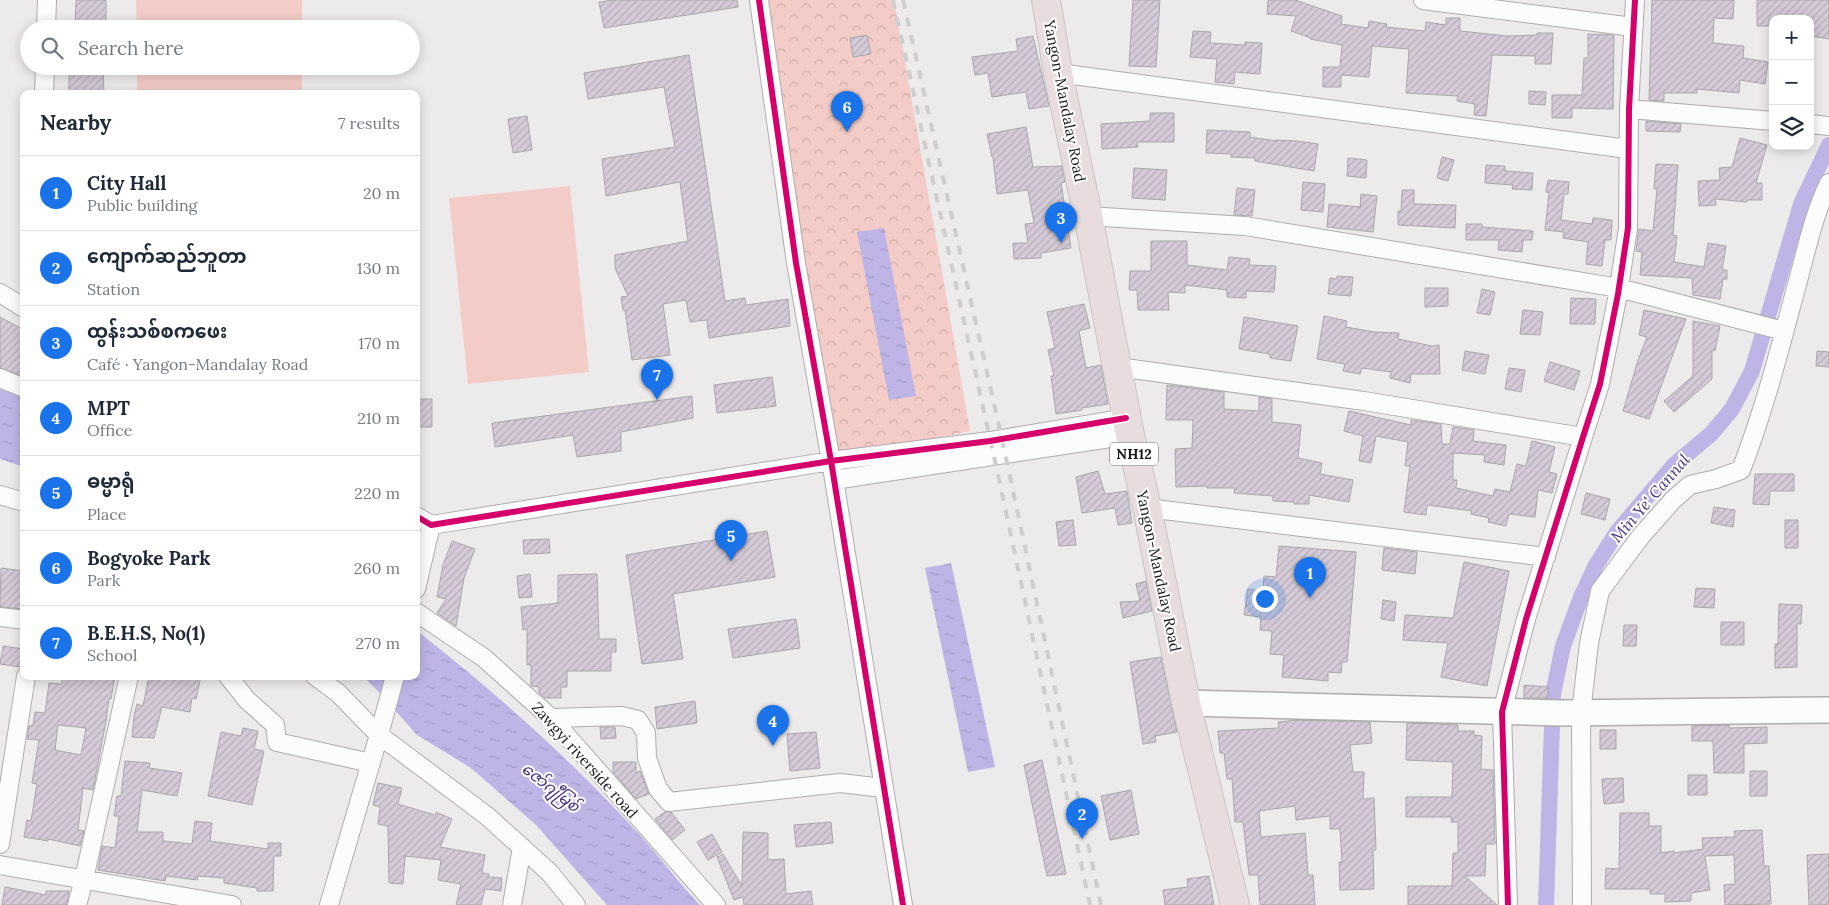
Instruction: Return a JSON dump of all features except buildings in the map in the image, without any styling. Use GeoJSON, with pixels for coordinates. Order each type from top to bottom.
{"type":"FeatureCollection","features":[{"type":"Feature","properties":{"kind":"highway","name":"Yangon-Mandalay Road"},"geometry":{"type":"LineString","coordinates":[[1046,0],[1058,73],[1118,367],[1128,427],[1147,508],[1186,703],[1235,905]]}},
{"type":"Feature","properties":{"kind":"street"},"geometry":{"type":"LineString","coordinates":[[46,20],[47,0]]}},
{"type":"Feature","properties":{"kind":"street"},"geometry":{"type":"LineString","coordinates":[[759,0],[796,263],[831,461],[903,905]]}},
{"type":"Feature","properties":{"kind":"street"},"geometry":{"type":"LineString","coordinates":[[1422,0],[1633,27]]}},
{"type":"Feature","properties":{"kind":"street"},"geometry":{"type":"LineString","coordinates":[[1508,905],[1511,712],[1526,619],[1600,384],[1619,288],[1628,228],[1629,109],[1635,0]]}},
{"type":"Feature","properties":{"kind":"street"},"geometry":{"type":"LineString","coordinates":[[1058,73],[1628,149]]}},
{"type":"Feature","properties":{"kind":"street"},"geometry":{"type":"LineString","coordinates":[[44,90],[45,75]]}},
{"type":"Feature","properties":{"kind":"street"},"geometry":{"type":"LineString","coordinates":[[1629,109],[1769,121]]}},
{"type":"Feature","properties":{"kind":"street"},"geometry":{"type":"LineString","coordinates":[[1582,905],[1570,713],[1600,591],[1641,536],[1672,500],[1690,485],[1716,479],[1741,470],[1750,446],[1784,331],[1819,203],[1829,183]]}},
{"type":"Feature","properties":{"kind":"street"},"geometry":{"type":"LineString","coordinates":[[1088,216],[1245,226],[1619,288],[1784,331]]}},
{"type":"Feature","properties":{"kind":"street"},"geometry":{"type":"LineString","coordinates":[[0,293],[20,306]]}},
{"type":"Feature","properties":{"kind":"street"},"geometry":{"type":"LineString","coordinates":[[1118,367],[1364,401],[1583,437]]}},
{"type":"Feature","properties":{"kind":"street"},"geometry":{"type":"LineString","coordinates":[[0,378],[20,386]]}},
{"type":"Feature","properties":{"kind":"street"},"geometry":{"type":"LineString","coordinates":[[420,555],[424,521],[831,461],[990,441],[1128,427]]}},
{"type":"Feature","properties":{"kind":"street"},"geometry":{"type":"LineString","coordinates":[[834,480],[1128,427]]}},
{"type":"Feature","properties":{"kind":"street"},"geometry":{"type":"LineString","coordinates":[[0,495],[20,501]]}},
{"type":"Feature","properties":{"kind":"street"},"geometry":{"type":"LineString","coordinates":[[1147,508],[1546,558]]}},
{"type":"Feature","properties":{"kind":"street","name":"Zawgyi riverside road"},"geometry":{"type":"LineString","coordinates":[[420,615],[484,658],[551,718],[716,905]]}},
{"type":"Feature","properties":{"kind":"street"},"geometry":{"type":"LineString","coordinates":[[0,618],[20,620]]}},
{"type":"Feature","properties":{"kind":"street"},"geometry":{"type":"LineString","coordinates":[[0,844],[25,680]]}},
{"type":"Feature","properties":{"kind":"street"},"geometry":{"type":"LineString","coordinates":[[77,905],[128,680]]}},
{"type":"Feature","properties":{"kind":"street"},"geometry":{"type":"LineString","coordinates":[[231,680],[247,700],[275,725],[277,742],[372,763]]}},
{"type":"Feature","properties":{"kind":"street"},"geometry":{"type":"LineString","coordinates":[[320,680],[338,693],[379,736],[487,816],[549,872],[576,905]]}},
{"type":"Feature","properties":{"kind":"street"},"geometry":{"type":"LineString","coordinates":[[329,905],[372,763],[394,680]]}},
{"type":"Feature","properties":{"kind":"street"},"geometry":{"type":"LineString","coordinates":[[1186,703],[1570,713],[1829,710]]}},
{"type":"Feature","properties":{"kind":"street"},"geometry":{"type":"LineString","coordinates":[[551,718],[622,716],[638,720],[646,733],[647,758],[658,789],[669,802],[840,783],[883,788]]}},
{"type":"Feature","properties":{"kind":"street"},"geometry":{"type":"LineString","coordinates":[[512,905],[522,847]]}},
{"type":"Feature","properties":{"kind":"street"},"geometry":{"type":"LineString","coordinates":[[0,865],[232,905]]}},
{"type":"Feature","properties":{"kind":"green space"},"geometry":{"type":"Polygon","coordinates":[[[136,0],[302,0],[302,20],[137,20],[136,0]]]}},
{"type":"Feature","properties":{"kind":"green space"},"geometry":{"type":"Polygon","coordinates":[[[757,0],[894,0],[970,431],[831,461],[757,0]]]}},
{"type":"Feature","properties":{"kind":"green space"},"geometry":{"type":"Polygon","coordinates":[[[137,75],[302,75],[302,90],[137,90],[137,75]]]}},
{"type":"Feature","properties":{"kind":"green space"},"geometry":{"type":"Polygon","coordinates":[[[570,186],[589,372],[468,384],[449,198],[570,186]]]}},
{"type":"Feature","properties":{"kind":"water"},"geometry":{"type":"Polygon","coordinates":[[[884,228],[916,396],[889,400],[857,232],[884,228]]]}},
{"type":"Feature","properties":{"kind":"water"},"geometry":{"type":"Polygon","coordinates":[[[0,389],[20,396],[20,466],[0,459],[0,389]]]}},
{"type":"Feature","properties":{"kind":"water"},"geometry":{"type":"Polygon","coordinates":[[[951,563],[995,767],[968,772],[925,568],[951,563]]]}},
{"type":"Feature","properties":{"kind":"water","name":"ဇော်ဂျီမြစ်"},"geometry":{"type":"Polygon","coordinates":[[[420,633],[503,702],[586,779],[638,833],[700,905],[607,905],[536,825],[471,768],[417,735],[367,680],[420,680],[420,633]]]}},
{"type":"Feature","properties":{"kind":"waterway","name":"Min Ye' Cannal"},"geometry":{"type":"LineString","coordinates":[[1546,905],[1553,694],[1563,646],[1581,597],[1596,565],[1617,532],[1674,465],[1711,434],[1732,409],[1752,371],[1801,204],[1829,145]]}},
{"type":"Feature","properties":{"kind":"railway"},"geometry":{"type":"LineString","coordinates":[[893,0],[998,475],[1090,905]]}},
{"type":"Feature","properties":{"kind":"railway"},"geometry":{"type":"LineString","coordinates":[[903,0],[1002,439],[1101,905]]}},
{"type":"Feature","properties":{"kind":"cycle path"},"geometry":{"type":"LineString","coordinates":[[759,0],[796,263],[831,461],[903,905]]}},
{"type":"Feature","properties":{"kind":"cycle path"},"geometry":{"type":"LineString","coordinates":[[1508,905],[1502,712],[1526,619],[1600,384],[1618,294],[1628,228],[1629,109],[1635,0]]}},
{"type":"Feature","properties":{"kind":"cycle path"},"geometry":{"type":"LineString","coordinates":[[420,518],[431,525],[831,461],[990,441],[1126,418]]}},
{"type":"Feature","properties":{"kind":"place","name":"Bogyoke Park"},"geometry":{"type":"Point","coordinates":[847,132]}},
{"type":"Feature","properties":{"kind":"place","name":"ထွန်းသစ်စကဖေး"},"geometry":{"type":"Point","coordinates":[1061,243]}},
{"type":"Feature","properties":{"kind":"place","name":"B.E.H.S, No(1)"},"geometry":{"type":"Point","coordinates":[657,400]}},
{"type":"Feature","properties":{"kind":"place","name":"ဓမ္မာရုံ"},"geometry":{"type":"Point","coordinates":[731,561]}},
{"type":"Feature","properties":{"kind":"place","name":"City Hall"},"geometry":{"type":"Point","coordinates":[1310,598]}},
{"type":"Feature","properties":{"kind":"place","name":"MPT"},"geometry":{"type":"Point","coordinates":[773,746]}},
{"type":"Feature","properties":{"kind":"place","name":"ကျောက်ဆည်ဘူတာ"},"geometry":{"type":"Point","coordinates":[1082,839]}}]}
